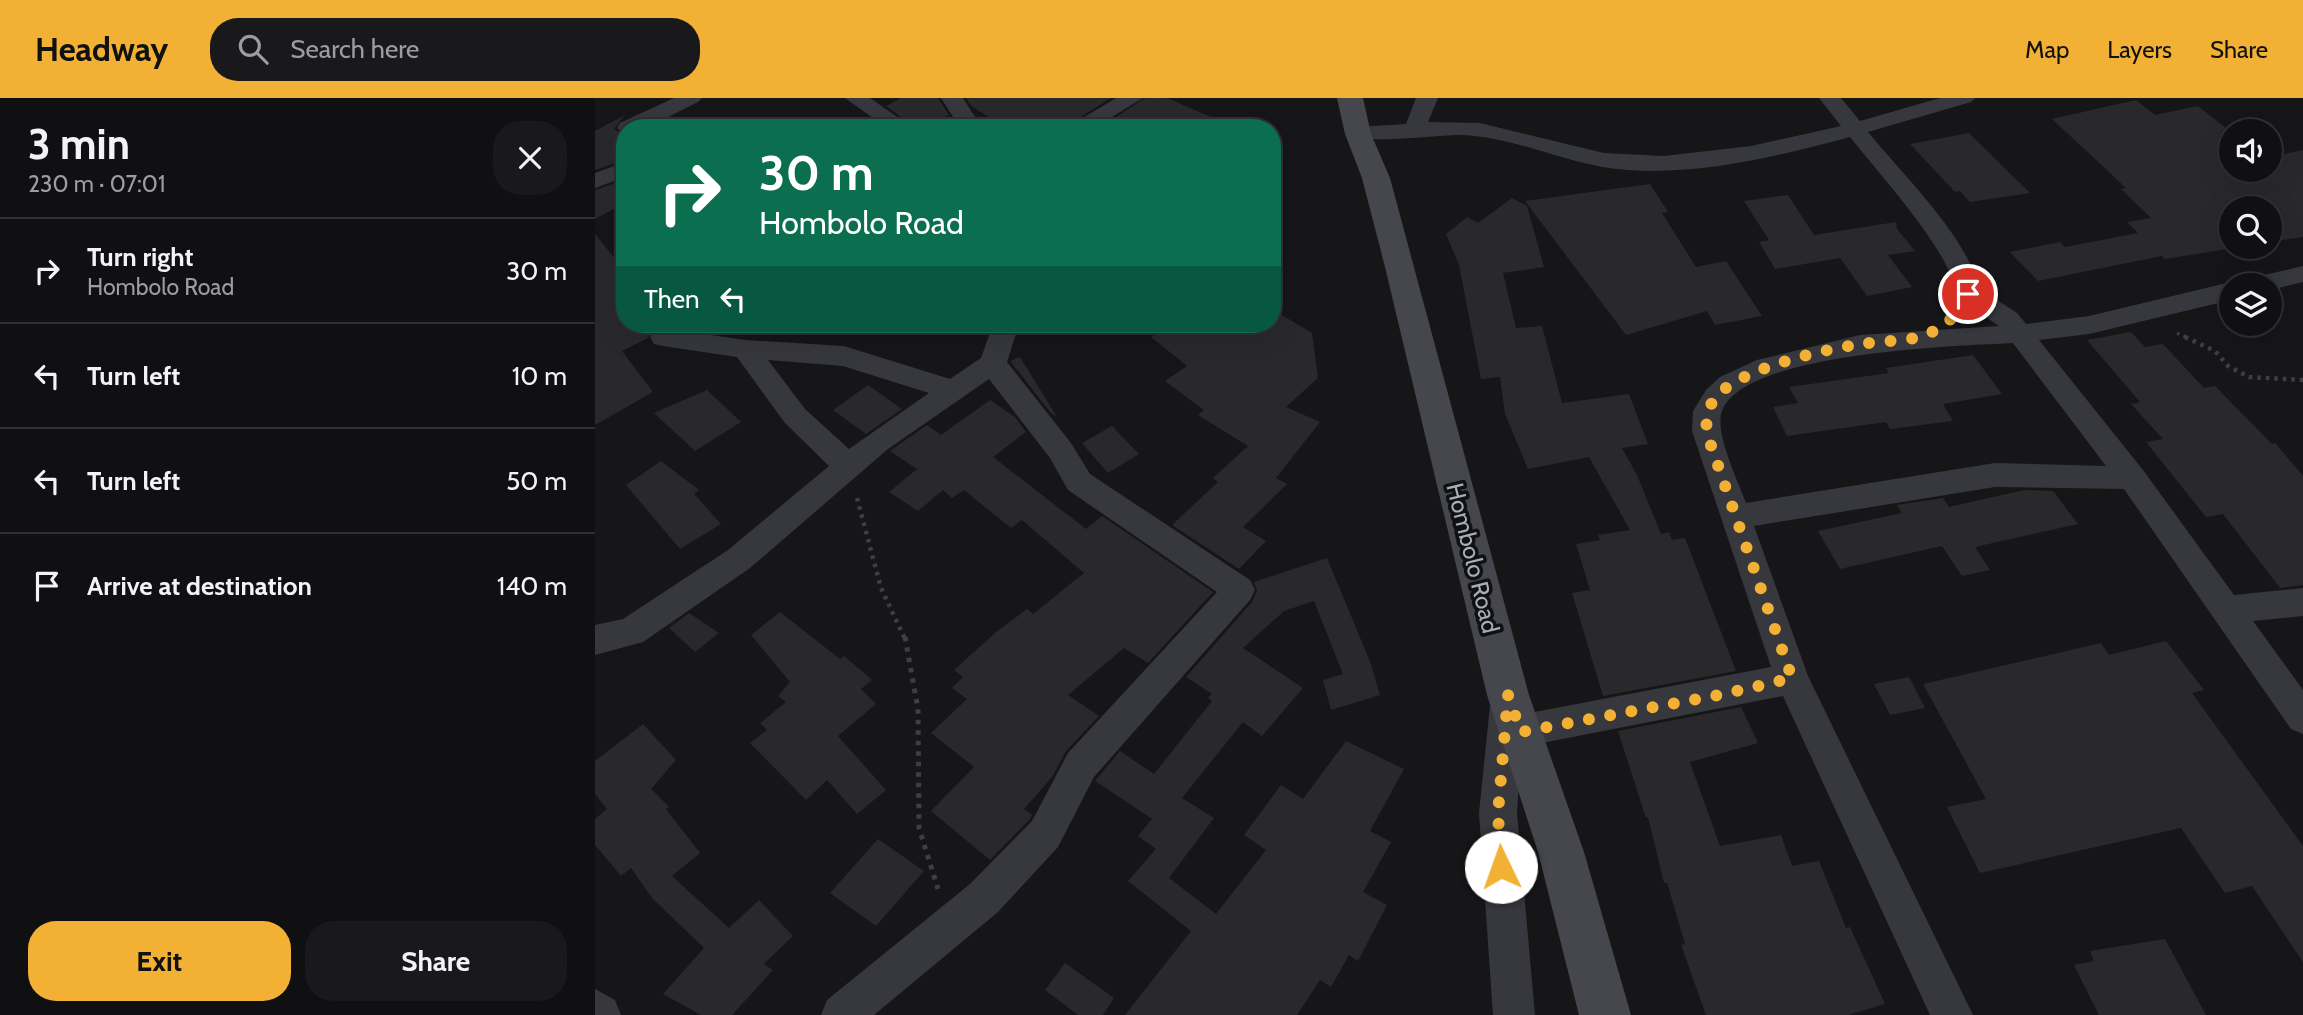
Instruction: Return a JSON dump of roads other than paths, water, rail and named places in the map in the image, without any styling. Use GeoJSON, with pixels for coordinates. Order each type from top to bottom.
{"type":"FeatureCollection","features":[{"type":"Feature","properties":{"kind":"street"},"geometry":{"type":"LineString","coordinates":[[646,119],[691,98]]}},
{"type":"Feature","properties":{"kind":"street"},"geometry":{"type":"LineString","coordinates":[[856,98],[888,119]]}},
{"type":"Feature","properties":{"kind":"street"},"geometry":{"type":"LineString","coordinates":[[952,98],[965,119]]}},
{"type":"Feature","properties":{"kind":"street"},"geometry":{"type":"LineString","coordinates":[[1094,119],[1132,98]]}},
{"type":"Feature","properties":{"kind":"street"},"geometry":{"type":"LineString","coordinates":[[1414,130],[1427,98]]}},
{"type":"Feature","properties":{"kind":"street"},"geometry":{"type":"LineString","coordinates":[[1830,98],[1856,127],[1934,229],[1963,274],[1968,294],[1958,314],[1923,336]]}},
{"type":"Feature","properties":{"kind":"street"},"geometry":{"type":"LineString","coordinates":[[1354,116],[1414,130],[1495,131],[1581,156],[1638,163],[1684,161],[1754,151],[1965,98]]}},
{"type":"Feature","properties":{"kind":"street","name":"Hombolo Road"},"geometry":{"type":"LineString","coordinates":[[1354,116],[1376,178],[1400,267],[1508,695],[1561,852],[1605,1015]]}},
{"type":"Feature","properties":{"kind":"street"},"geometry":{"type":"LineString","coordinates":[[595,181],[616,173]]}},
{"type":"Feature","properties":{"kind":"street"},"geometry":{"type":"LineString","coordinates":[[2282,279],[2303,274]]}},
{"type":"Feature","properties":{"kind":"street"},"geometry":{"type":"LineString","coordinates":[[1968,294],[2008,318],[2132,478],[2303,718]]}},
{"type":"Feature","properties":{"kind":"street"},"geometry":{"type":"LineString","coordinates":[[1952,1015],[1792,678],[1706,431],[1707,411],[1716,397],[1730,384],[1767,367],[1860,344],[1923,336],[2018,334],[2089,325],[2219,294]]}},
{"type":"Feature","properties":{"kind":"street"},"geometry":{"type":"LineString","coordinates":[[595,640],[631,632],[739,559],[878,441],[993,363],[1003,333]]}},
{"type":"Feature","properties":{"kind":"street"},"geometry":{"type":"LineString","coordinates":[[663,337],[745,349],[844,356],[953,390]]}},
{"type":"Feature","properties":{"kind":"street"},"geometry":{"type":"LineString","coordinates":[[745,349],[795,416],[848,467]]}},
{"type":"Feature","properties":{"kind":"street"},"geometry":{"type":"LineString","coordinates":[[842,1015],[984,898],[1045,834],[1081,765],[1239,590],[1079,482],[1066,454],[1024,406],[993,363]]}},
{"type":"Feature","properties":{"kind":"street"},"geometry":{"type":"LineString","coordinates":[[1734,517],[1995,475],[2132,478]]}},
{"type":"Feature","properties":{"kind":"street"},"geometry":{"type":"LineString","coordinates":[[2227,610],[2303,602]]}},
{"type":"Feature","properties":{"kind":"street"},"geometry":{"type":"LineString","coordinates":[[1521,732],[1724,694],[1792,678]]}},
{"type":"Feature","properties":{"kind":"street"},"geometry":{"type":"LineString","coordinates":[[1508,695],[1498,813],[1514,1015]]}},
{"type":"Feature","properties":{"kind":"street"},"geometry":{"type":"LineString","coordinates":[[595,1010],[600,1015]]}}]}
